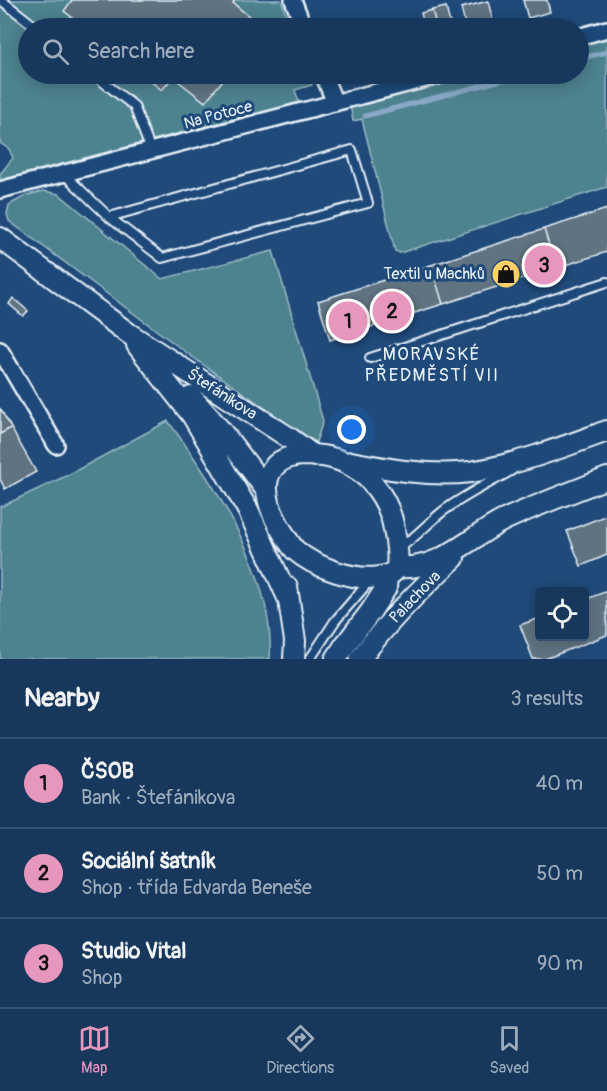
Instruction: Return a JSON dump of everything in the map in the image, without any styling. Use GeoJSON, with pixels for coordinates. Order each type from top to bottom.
{"type":"FeatureCollection","features":[{"type":"Feature","properties":{"kind":"street"},"geometry":{"type":"LineString","coordinates":[[293,0],[300,18]]}},
{"type":"Feature","properties":{"kind":"street"},"geometry":{"type":"LineString","coordinates":[[589,34],[607,29]]}},
{"type":"Feature","properties":{"kind":"street"},"geometry":{"type":"LineString","coordinates":[[327,84],[335,103]]}},
{"type":"Feature","properties":{"kind":"street","name":"Na Potoce"},"geometry":{"type":"LineString","coordinates":[[0,190],[407,84]]}},
{"type":"Feature","properties":{"kind":"street","name":"Štefánikova"},"geometry":{"type":"LineString","coordinates":[[0,238],[128,333],[314,456]]}},
{"type":"Feature","properties":{"kind":"street"},"geometry":{"type":"LineString","coordinates":[[128,333],[192,415],[248,510],[289,600]]}},
{"type":"Feature","properties":{"kind":"street","name":"Štefánikova"},"geometry":{"type":"LineString","coordinates":[[128,333],[202,408],[267,491]]}},
{"type":"Feature","properties":{"kind":"street"},"geometry":{"type":"LineString","coordinates":[[0,350],[56,446]]}},
{"type":"Feature","properties":{"kind":"street"},"geometry":{"type":"LineString","coordinates":[[607,431],[547,452],[469,472],[380,468],[329,457],[288,456],[276,463],[266,482],[272,513],[294,549],[311,562],[332,571],[415,567],[435,562],[502,521],[607,478]]}},
{"type":"Feature","properties":{"kind":"street"},"geometry":{"type":"LineString","coordinates":[[336,659],[386,588],[392,518],[383,496],[369,479],[342,461]]}},
{"type":"Feature","properties":{"kind":"street"},"geometry":{"type":"LineString","coordinates":[[278,525],[295,640],[294,659]]}},
{"type":"Feature","properties":{"kind":"street","name":"Palachova"},"geometry":{"type":"LineString","coordinates":[[360,659],[404,606],[474,539]]}},
{"type":"Feature","properties":{"kind":"lane"},"geometry":{"type":"LineString","coordinates":[[1,0],[24,18]]}},
{"type":"Feature","properties":{"kind":"lane"},"geometry":{"type":"LineString","coordinates":[[106,84],[134,106],[151,152]]}},
{"type":"Feature","properties":{"kind":"lane"},"geometry":{"type":"LineString","coordinates":[[63,173],[109,217],[162,258],[368,203],[352,150],[109,217]]}},
{"type":"Feature","properties":{"kind":"lane"},"geometry":{"type":"LineString","coordinates":[[370,358],[607,282]]}},
{"type":"Feature","properties":{"kind":"lane"},"geometry":{"type":"LineString","coordinates":[[310,659],[335,621],[367,584],[388,568],[407,543],[444,511],[472,492],[547,452]]}},
{"type":"Feature","properties":{"kind":"green space"},"geometry":{"type":"Polygon","coordinates":[[[0,0],[281,0],[287,18],[18,18],[18,84],[312,85],[295,90],[299,102],[0,180],[0,174],[13,158],[9,149],[0,143],[0,0]]]}},
{"type":"Feature","properties":{"kind":"green space"},"geometry":{"type":"Polygon","coordinates":[[[607,38],[607,187],[400,253],[395,251],[362,119],[353,121],[350,104],[429,84],[589,84],[589,43],[607,38]]]}},
{"type":"Feature","properties":{"kind":"green space"},"geometry":{"type":"Polygon","coordinates":[[[44,191],[59,194],[162,279],[273,251],[323,421],[316,442],[191,356],[9,221],[7,214],[9,205],[27,195],[44,191]]]}},
{"type":"Feature","properties":{"kind":"green space"},"geometry":{"type":"Polygon","coordinates":[[[168,421],[223,503],[253,564],[263,596],[269,627],[270,659],[0,659],[0,507],[68,475],[168,421]]]}},
{"type":"Feature","properties":{"kind":"building"},"geometry":{"type":"Polygon","coordinates":[[[72,0],[235,0],[233,3],[251,18],[73,18],[64,11],[72,0]]]}},
{"type":"Feature","properties":{"kind":"building"},"geometry":{"type":"Polygon","coordinates":[[[523,0],[547,0],[550,12],[528,18],[523,0]]]}},
{"type":"Feature","properties":{"kind":"building"},"geometry":{"type":"Polygon","coordinates":[[[488,1],[492,18],[464,18],[461,8],[488,1]]]}},
{"type":"Feature","properties":{"kind":"building"},"geometry":{"type":"Polygon","coordinates":[[[446,7],[449,18],[434,18],[432,10],[446,7]]]}},
{"type":"Feature","properties":{"kind":"building"},"geometry":{"type":"Polygon","coordinates":[[[432,10],[434,18],[422,18],[421,13],[432,10]]]}},
{"type":"Feature","properties":{"kind":"building"},"geometry":{"type":"Polygon","coordinates":[[[154,84],[167,84],[162,90],[154,84]]]}},
{"type":"Feature","properties":{"kind":"building"},"geometry":{"type":"Polygon","coordinates":[[[182,84],[220,84],[205,102],[182,84]]]}},
{"type":"Feature","properties":{"kind":"building"},"geometry":{"type":"Polygon","coordinates":[[[607,209],[607,252],[556,268],[544,229],[607,209]]]}},
{"type":"Feature","properties":{"kind":"building"},"geometry":{"type":"Polygon","coordinates":[[[544,229],[556,268],[443,304],[431,265],[544,229]]]}},
{"type":"Feature","properties":{"kind":"building"},"geometry":{"type":"Polygon","coordinates":[[[431,265],[443,304],[330,340],[318,301],[431,265]]]}},
{"type":"Feature","properties":{"kind":"building"},"geometry":{"type":"Polygon","coordinates":[[[13,298],[28,311],[23,316],[9,304],[13,298]]]}},
{"type":"Feature","properties":{"kind":"building"},"geometry":{"type":"Polygon","coordinates":[[[0,408],[11,428],[0,434],[0,408]]]}},
{"type":"Feature","properties":{"kind":"building"},"geometry":{"type":"Polygon","coordinates":[[[11,428],[36,472],[5,489],[0,479],[0,434],[11,428]]]}},
{"type":"Feature","properties":{"kind":"building"},"geometry":{"type":"Polygon","coordinates":[[[607,515],[607,555],[581,566],[567,531],[607,515]]]}},
{"type":"Feature","properties":{"kind":"building"},"geometry":{"type":"Polygon","coordinates":[[[607,591],[607,635],[545,659],[533,659],[520,625],[535,620],[535,641],[589,641],[589,598],[607,591]]]}},
{"type":"Feature","properties":{"kind":"waterway"},"geometry":{"type":"LineString","coordinates":[[589,56],[607,52]]}},
{"type":"Feature","properties":{"kind":"waterway"},"geometry":{"type":"LineString","coordinates":[[365,116],[487,84]]}},
{"type":"Feature","properties":{"kind":"place","name":"Studio Vital"},"geometry":{"type":"Point","coordinates":[544,265]}},
{"type":"Feature","properties":{"kind":"place","name":"Textil u Machků"},"geometry":{"type":"Point","coordinates":[506,274]}},
{"type":"Feature","properties":{"kind":"place","name":"Sociální šatník"},"geometry":{"type":"Point","coordinates":[392,311]}},
{"type":"Feature","properties":{"kind":"place","name":"ČSOB"},"geometry":{"type":"Point","coordinates":[348,321]}},
{"type":"Feature","properties":{"kind":"district","name":"MORAVSKÉ PŘEDMĚSTÍ VII"},"geometry":{"type":"Point","coordinates":[432,364]}}]}
